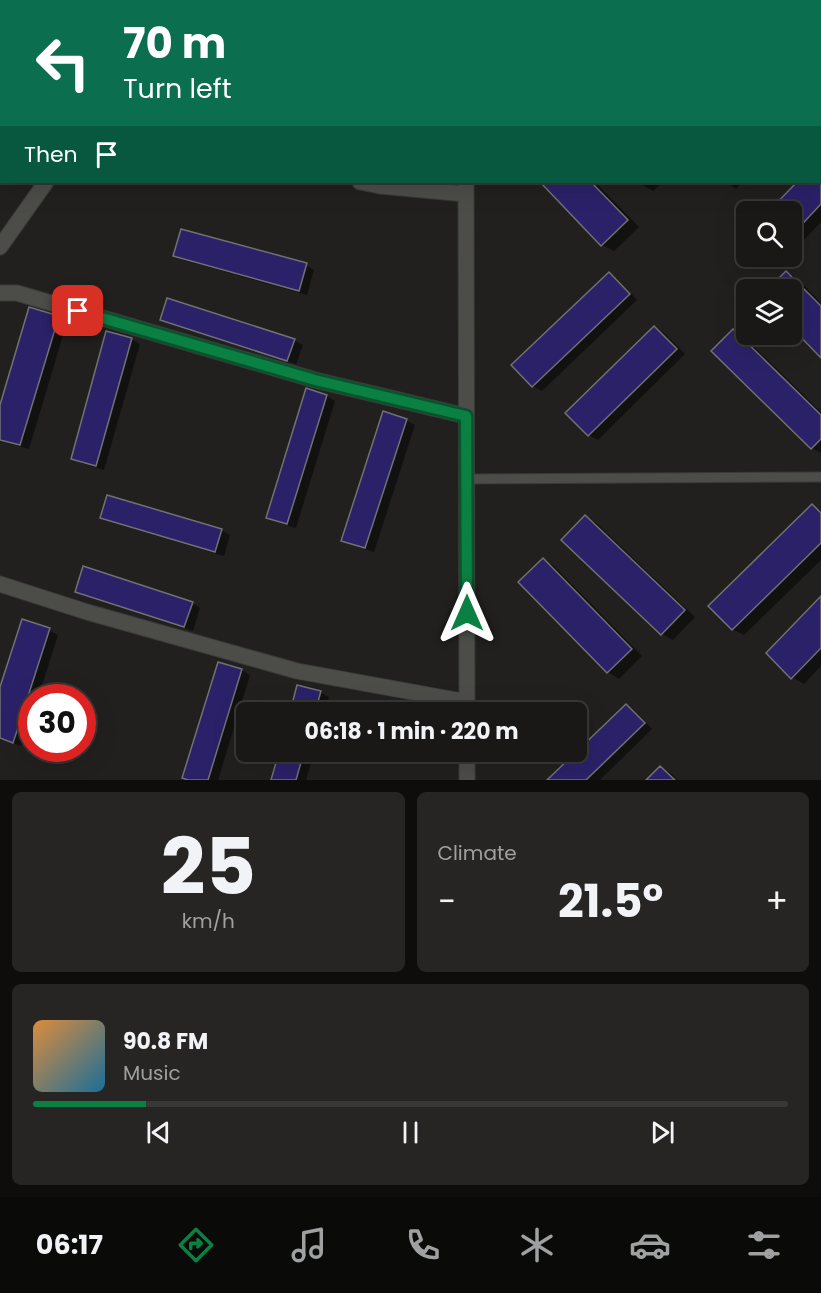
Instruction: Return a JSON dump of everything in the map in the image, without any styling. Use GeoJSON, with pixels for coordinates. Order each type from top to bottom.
{"type":"FeatureCollection","features":[{"type":"Feature","properties":{"kind":"street"},"geometry":{"type":"LineString","coordinates":[[0,247],[45,183]]}},
{"type":"Feature","properties":{"kind":"street"},"geometry":{"type":"LineString","coordinates":[[365,183],[380,186],[466,188],[467,702]]}},
{"type":"Feature","properties":{"kind":"street"},"geometry":{"type":"LineString","coordinates":[[0,293],[17,293],[315,380],[466,416]]}},
{"type":"Feature","properties":{"kind":"street"},"geometry":{"type":"LineString","coordinates":[[0,585],[297,671],[443,702]]}},
{"type":"Feature","properties":{"kind":"street"},"geometry":{"type":"LineString","coordinates":[[467,762],[467,780]]}},
{"type":"Feature","properties":{"kind":"lane"},"geometry":{"type":"LineString","coordinates":[[466,480],[821,477]]}},
{"type":"Feature","properties":{"kind":"building"},"geometry":{"type":"Polygon","coordinates":[[[541,183],[592,183],[628,220],[601,246],[541,183]]]}},
{"type":"Feature","properties":{"kind":"building"},"geometry":{"type":"Polygon","coordinates":[[[796,183],[821,183],[821,204],[802,224],[802,201],[779,201],[796,183]]]}},
{"type":"Feature","properties":{"kind":"building"},"geometry":{"type":"Polygon","coordinates":[[[181,229],[307,263],[299,291],[173,256],[181,229]]]}},
{"type":"Feature","properties":{"kind":"building"},"geometry":{"type":"Polygon","coordinates":[[[786,271],[794,279],[778,279],[786,271]]]}},
{"type":"Feature","properties":{"kind":"building"},"geometry":{"type":"Polygon","coordinates":[[[609,272],[630,294],[532,387],[511,365],[609,272]]]}},
{"type":"Feature","properties":{"kind":"building"},"geometry":{"type":"Polygon","coordinates":[[[802,287],[821,306],[821,358],[802,338],[802,287]]]}},
{"type":"Feature","properties":{"kind":"building"},"geometry":{"type":"Polygon","coordinates":[[[167,298],[295,339],[287,361],[160,320],[167,298]]]}},
{"type":"Feature","properties":{"kind":"building"},"geometry":{"type":"Polygon","coordinates":[[[29,307],[59,316],[20,445],[0,440],[0,405],[29,307]]]}},
{"type":"Feature","properties":{"kind":"building"},"geometry":{"type":"Polygon","coordinates":[[[654,326],[677,349],[588,436],[565,413],[654,326]]]}},
{"type":"Feature","properties":{"kind":"building"},"geometry":{"type":"Polygon","coordinates":[[[733,329],[736,332],[736,345],[749,345],[821,415],[821,439],[811,449],[711,351],[733,329]]]}},
{"type":"Feature","properties":{"kind":"building"},"geometry":{"type":"Polygon","coordinates":[[[106,331],[132,338],[96,466],[71,459],[106,331]]]}},
{"type":"Feature","properties":{"kind":"building"},"geometry":{"type":"Polygon","coordinates":[[[306,388],[327,395],[287,524],[266,518],[306,388]]]}},
{"type":"Feature","properties":{"kind":"building"},"geometry":{"type":"Polygon","coordinates":[[[383,411],[407,419],[365,548],[341,541],[383,411]]]}},
{"type":"Feature","properties":{"kind":"building"},"geometry":{"type":"Polygon","coordinates":[[[107,495],[222,529],[215,552],[100,518],[107,495]]]}},
{"type":"Feature","properties":{"kind":"building"},"geometry":{"type":"Polygon","coordinates":[[[812,504],[821,513],[821,543],[732,630],[708,606],[812,504]]]}},
{"type":"Feature","properties":{"kind":"building"},"geometry":{"type":"Polygon","coordinates":[[[585,515],[685,610],[661,635],[561,540],[585,515]]]}},
{"type":"Feature","properties":{"kind":"building"},"geometry":{"type":"Polygon","coordinates":[[[543,558],[632,649],[607,673],[518,582],[543,558]]]}},
{"type":"Feature","properties":{"kind":"building"},"geometry":{"type":"Polygon","coordinates":[[[83,566],[193,602],[184,627],[75,592],[83,566]]]}},
{"type":"Feature","properties":{"kind":"building"},"geometry":{"type":"Polygon","coordinates":[[[821,596],[821,648],[791,679],[766,653],[821,596]]]}},
{"type":"Feature","properties":{"kind":"building"},"geometry":{"type":"Polygon","coordinates":[[[22,619],[50,628],[32,684],[18,684],[18,727],[13,743],[0,738],[0,687],[22,619]]]}},
{"type":"Feature","properties":{"kind":"building"},"geometry":{"type":"Polygon","coordinates":[[[218,662],[242,669],[208,780],[188,780],[182,778],[218,662]]]}},
{"type":"Feature","properties":{"kind":"building"},"geometry":{"type":"Polygon","coordinates":[[[297,685],[321,691],[318,702],[293,702],[297,685]]]}},
{"type":"Feature","properties":{"kind":"building"},"geometry":{"type":"Polygon","coordinates":[[[626,704],[645,723],[586,780],[547,780],[566,762],[587,762],[587,742],[626,704]]]}},
{"type":"Feature","properties":{"kind":"building"},"geometry":{"type":"Polygon","coordinates":[[[276,762],[301,762],[296,780],[271,780],[276,762]]]}},
{"type":"Feature","properties":{"kind":"building"},"geometry":{"type":"Polygon","coordinates":[[[660,766],[675,780],[646,780],[660,766]]]}},
{"type":"Feature","properties":{"kind":"route"},"geometry":{"type":"LineString","coordinates":[[78,311],[315,380],[466,416],[467,613]]}}]}
